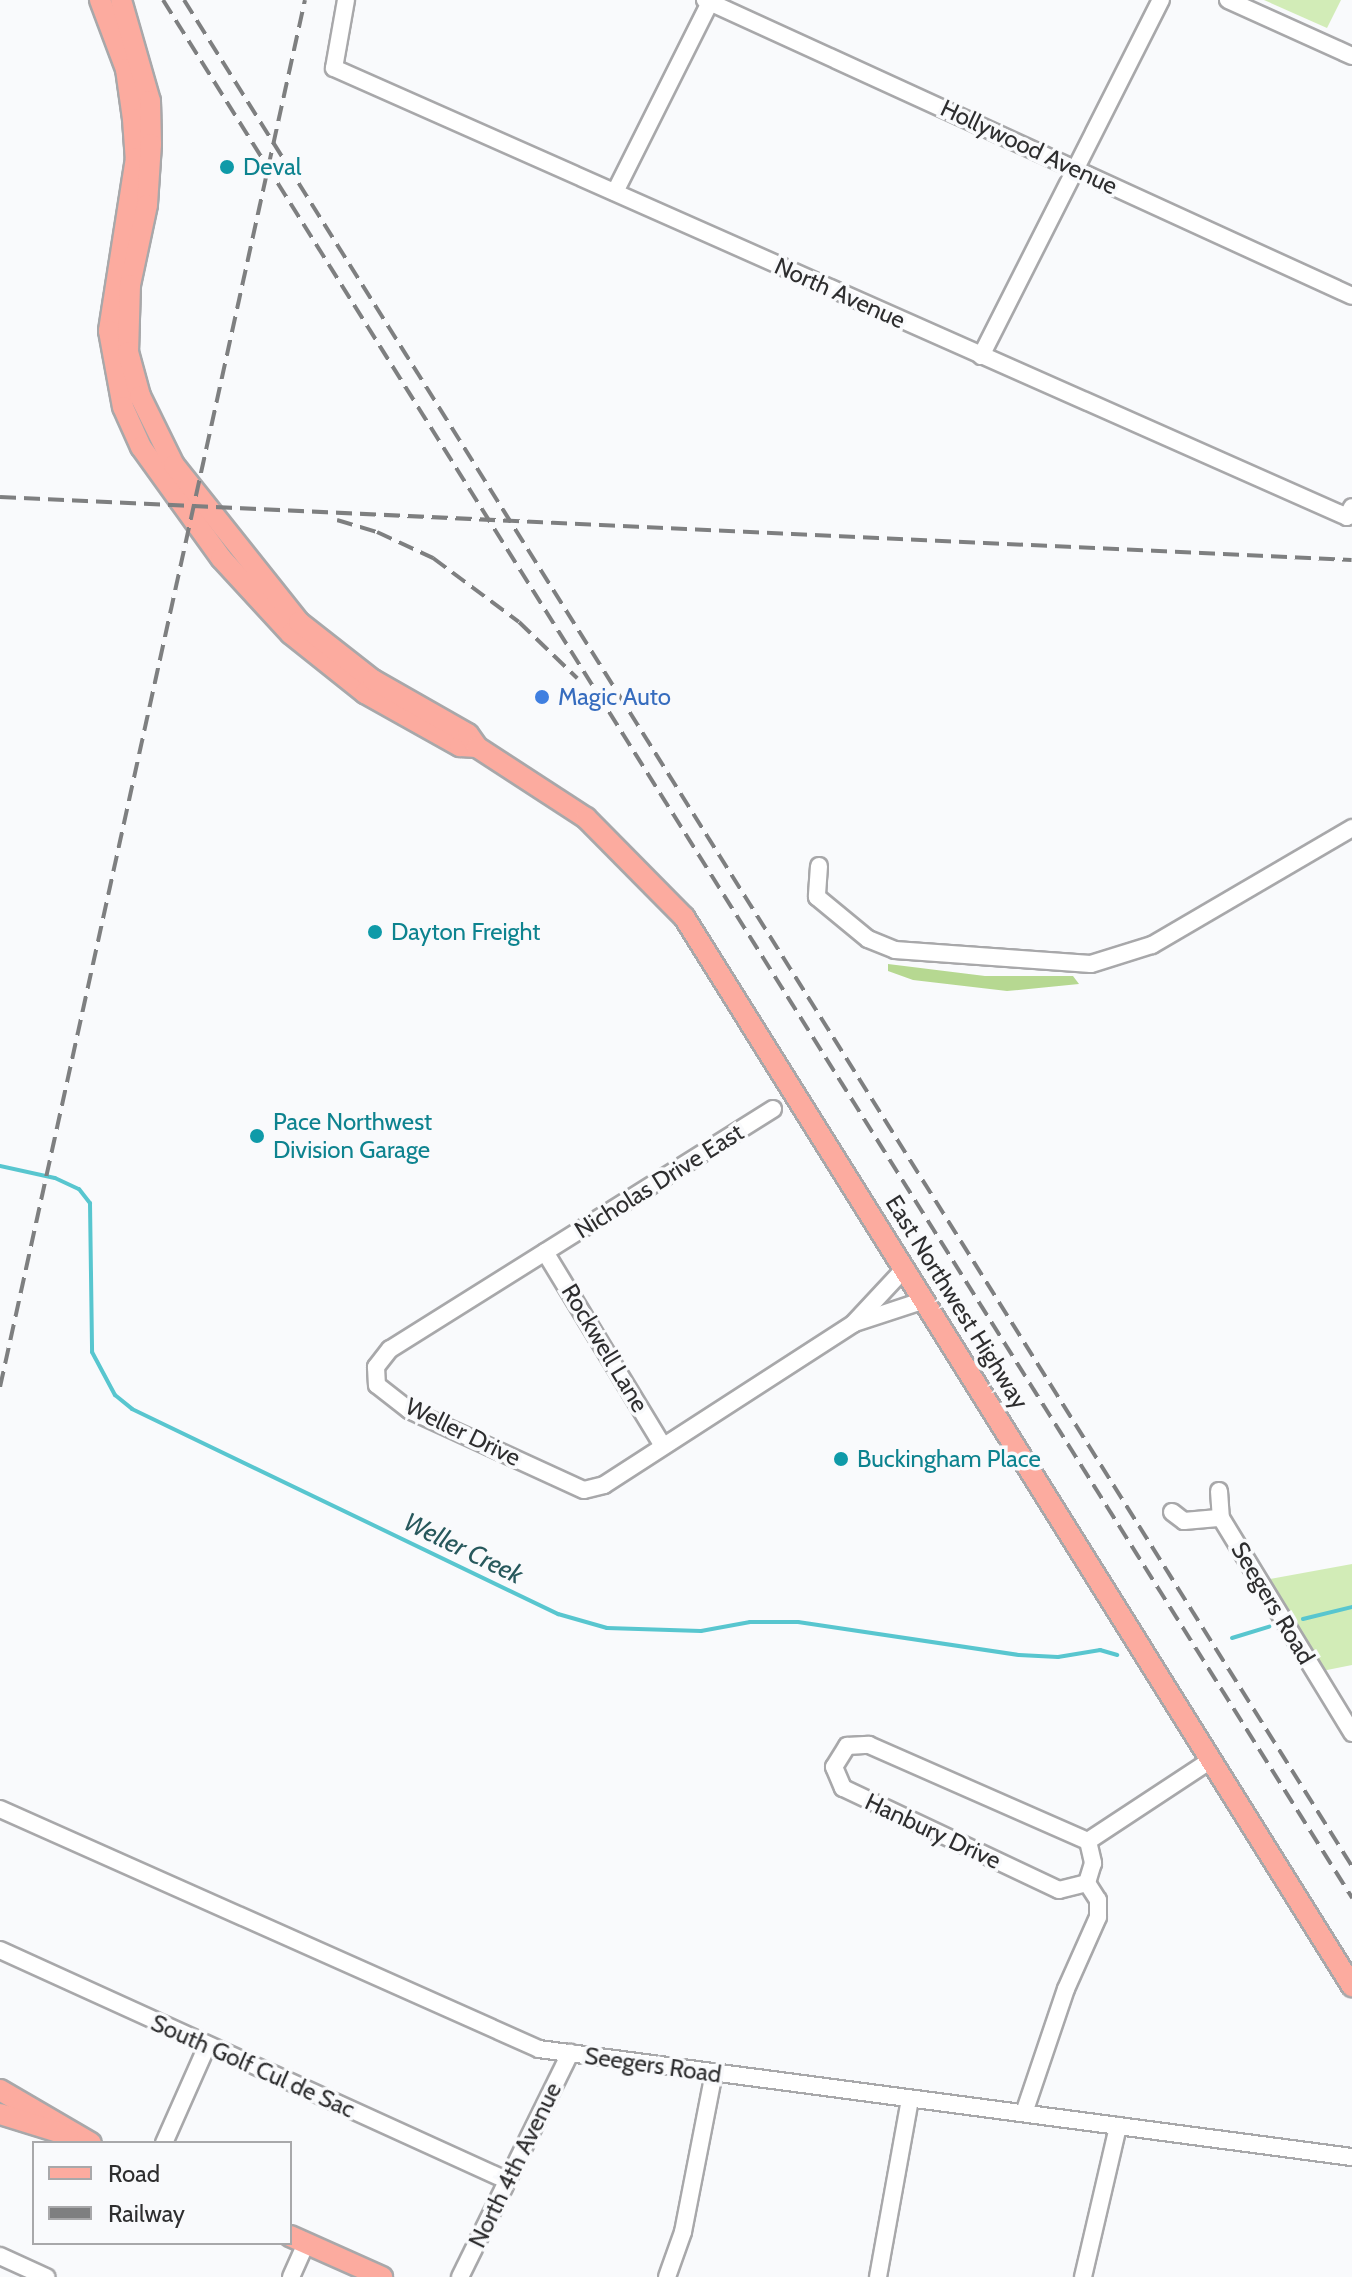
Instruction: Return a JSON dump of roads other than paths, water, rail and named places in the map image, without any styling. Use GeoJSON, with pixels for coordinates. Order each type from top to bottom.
{"type":"FeatureCollection","features":[{"type":"Feature","properties":{"kind":"main road","name":"East Northwest Highway"},"geometry":{"type":"LineString","coordinates":[[100,0],[126,69],[133,119],[136,158],[109,331],[123,407],[141,447],[221,558],[291,634],[365,693],[460,746],[477,747]]}},
{"type":"Feature","properties":{"kind":"main road","name":"East Northwest Highway"},"geometry":{"type":"LineString","coordinates":[[121,0],[150,101],[151,180],[127,323],[128,352],[147,415],[174,465],[299,622],[373,680],[468,734],[477,747],[586,818],[684,917],[1352,1986]]}},
{"type":"Feature","properties":{"kind":"main road"},"geometry":{"type":"LineString","coordinates":[[0,2090],[87,2141]]}},
{"type":"Feature","properties":{"kind":"main road"},"geometry":{"type":"LineString","coordinates":[[0,2114],[87,2141]]}},
{"type":"Feature","properties":{"kind":"main road"},"geometry":{"type":"LineString","coordinates":[[298,2240],[382,2277]]}},
{"type":"Feature","properties":{"kind":"street","name":"North Avenue"},"geometry":{"type":"LineString","coordinates":[[346,0],[334,68],[981,356],[1349,512]]}},
{"type":"Feature","properties":{"kind":"street"},"geometry":{"type":"LineString","coordinates":[[981,356],[1161,0]]}},
{"type":"Feature","properties":{"kind":"street"},"geometry":{"type":"LineString","coordinates":[[1228,0],[1352,56]]}},
{"type":"Feature","properties":{"kind":"street"},"geometry":{"type":"LineString","coordinates":[[615,192],[709,1]]}},
{"type":"Feature","properties":{"kind":"street","name":"Hollywood Avenue"},"geometry":{"type":"LineString","coordinates":[[709,1],[1352,296]]}},
{"type":"Feature","properties":{"kind":"street"},"geometry":{"type":"LineString","coordinates":[[819,866],[817,897],[868,939],[895,950],[1091,964],[1152,945],[1352,828]]}},
{"type":"Feature","properties":{"kind":"street","name":"Nicholas Drive East"},"geometry":{"type":"LineString","coordinates":[[545,1252],[773,1109]]}},
{"type":"Feature","properties":{"kind":"street","name":"Weller Drive"},"geometry":{"type":"LineString","coordinates":[[545,1252],[390,1349],[376,1367],[377,1385],[409,1410],[584,1490],[604,1485],[663,1446]]}},
{"type":"Feature","properties":{"kind":"street","name":"Rockwell Lane"},"geometry":{"type":"LineString","coordinates":[[545,1252],[663,1446]]}},
{"type":"Feature","properties":{"kind":"street"},"geometry":{"type":"LineString","coordinates":[[853,1324],[905,1268]]}},
{"type":"Feature","properties":{"kind":"street"},"geometry":{"type":"LineString","coordinates":[[663,1446],[853,1324],[925,1300]]}},
{"type":"Feature","properties":{"kind":"street"},"geometry":{"type":"LineString","coordinates":[[1219,1491],[1221,1518]]}},
{"type":"Feature","properties":{"kind":"street","name":"Seegers Road"},"geometry":{"type":"LineString","coordinates":[[1172,1512],[1184,1521],[1221,1518],[1352,1733]]}},
{"type":"Feature","properties":{"kind":"street","name":"Hanbury Drive"},"geometry":{"type":"LineString","coordinates":[[1087,1883],[1059,1890],[843,1788],[834,1767],[847,1746],[869,1745],[1088,1841]]}},
{"type":"Feature","properties":{"kind":"street"},"geometry":{"type":"LineString","coordinates":[[1024,2113],[1066,1989],[1098,1917],[1098,1900],[1087,1883],[1093,1863],[1088,1841],[1211,1760]]}},
{"type":"Feature","properties":{"kind":"street","name":"Seegers Road"},"geometry":{"type":"LineString","coordinates":[[0,1809],[481,2027],[539,2049],[1352,2157]]}},
{"type":"Feature","properties":{"kind":"street","name":"South Golf Cul de Sac"},"geometry":{"type":"LineString","coordinates":[[0,1950],[506,2180]]}},
{"type":"Feature","properties":{"kind":"street"},"geometry":{"type":"LineString","coordinates":[[165,2141],[207,2046]]}},
{"type":"Feature","properties":{"kind":"street","name":"North 4th Avenue"},"geometry":{"type":"LineString","coordinates":[[460,2277],[570,2053]]}},
{"type":"Feature","properties":{"kind":"street"},"geometry":{"type":"LineString","coordinates":[[667,2277],[683,2232],[714,2073]]}},
{"type":"Feature","properties":{"kind":"street"},"geometry":{"type":"LineString","coordinates":[[878,2277],[910,2100]]}},
{"type":"Feature","properties":{"kind":"street"},"geometry":{"type":"LineString","coordinates":[[1083,2277],[1118,2126]]}},
{"type":"Feature","properties":{"kind":"street"},"geometry":{"type":"LineString","coordinates":[[291,2277],[298,2240]]}},
{"type":"Feature","properties":{"kind":"street"},"geometry":{"type":"LineString","coordinates":[[0,2256],[46,2277]]}},
{"type":"Feature","properties":{"kind":"waterway","name":"Weller Creek"},"geometry":{"type":"LineString","coordinates":[[0,1166],[55,1178],[79,1189],[90,1203],[92,1352],[115,1395],[132,1409],[558,1614],[607,1628],[701,1631],[750,1622],[798,1622],[1019,1655],[1058,1657],[1100,1650],[1117,1655]]}},
{"type":"Feature","properties":{"kind":"waterway","name":"Weller Creek"},"geometry":{"type":"LineString","coordinates":[[1303,1619],[1352,1607]]}},
{"type":"Feature","properties":{"kind":"waterway","name":"Weller Creek"},"geometry":{"type":"LineString","coordinates":[[1232,1638],[1269,1627]]}},
{"type":"Feature","properties":{"kind":"railway"},"geometry":{"type":"LineString","coordinates":[[163,0],[1352,1898]]}},
{"type":"Feature","properties":{"kind":"railway"},"geometry":{"type":"LineString","coordinates":[[184,0],[1352,1866]]}},
{"type":"Feature","properties":{"kind":"railway"},"geometry":{"type":"LineString","coordinates":[[0,1387],[305,0]]}},
{"type":"Feature","properties":{"kind":"railway"},"geometry":{"type":"LineString","coordinates":[[0,497],[1352,560]]}},
{"type":"Feature","properties":{"kind":"railway"},"geometry":{"type":"LineString","coordinates":[[337,520],[377,532],[433,558],[519,622],[577,678]]}},
{"type":"Feature","properties":{"kind":"place","name":"Deval"},"geometry":{"type":"Point","coordinates":[227,167]}},
{"type":"Feature","properties":{"kind":"place","name":"Magic Auto"},"geometry":{"type":"Point","coordinates":[542,697]}},
{"type":"Feature","properties":{"kind":"place","name":"Dayton Freight"},"geometry":{"type":"Point","coordinates":[375,932]}},
{"type":"Feature","properties":{"kind":"place","name":"Pace Northwest Division Garage"},"geometry":{"type":"Point","coordinates":[257,1136]}},
{"type":"Feature","properties":{"kind":"place","name":"Buckingham Place"},"geometry":{"type":"Point","coordinates":[841,1459]}}]}
